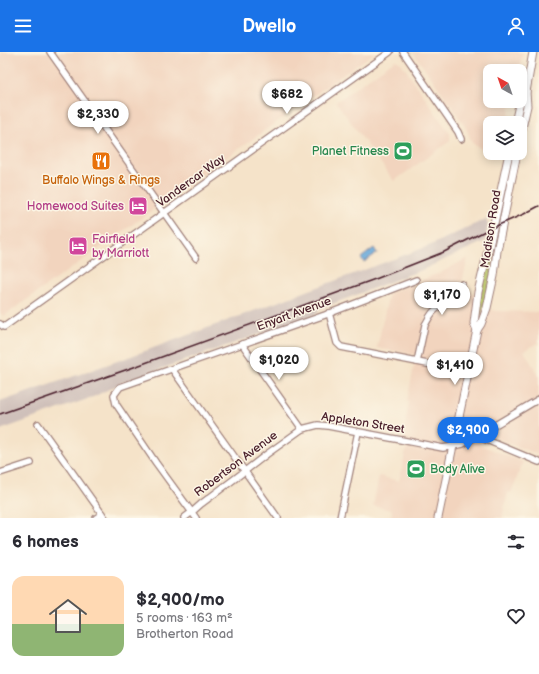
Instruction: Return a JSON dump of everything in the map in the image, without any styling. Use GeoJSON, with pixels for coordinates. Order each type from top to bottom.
{"type":"FeatureCollection","features":[{"type":"Feature","properties":{"kind":"main road"},"geometry":{"type":"LineString","coordinates":[[527,86],[533,52]]}},
{"type":"Feature","properties":{"kind":"main road","name":"Madison Road"},"geometry":{"type":"LineString","coordinates":[[477,330],[474,323],[478,292],[508,160]]}},
{"type":"Feature","properties":{"kind":"main road","name":"Madison Road"},"geometry":{"type":"LineString","coordinates":[[438,518],[477,330],[487,308],[494,276],[497,250],[516,160]]}},
{"type":"Feature","properties":{"kind":"main road"},"geometry":{"type":"LineString","coordinates":[[458,420],[466,429],[477,436]]}},
{"type":"Feature","properties":{"kind":"street"},"geometry":{"type":"LineString","coordinates":[[50,52],[196,258]]}},
{"type":"Feature","properties":{"kind":"street","name":"Vandercar Way"},"geometry":{"type":"LineString","coordinates":[[2,325],[165,213],[390,52]]}},
{"type":"Feature","properties":{"kind":"street"},"geometry":{"type":"LineString","coordinates":[[403,52],[458,132],[461,139]]}},
{"type":"Feature","properties":{"kind":"street","name":"Enyart Avenue"},"geometry":{"type":"LineString","coordinates":[[192,512],[156,463],[116,404],[114,395],[120,387],[329,313],[416,280]]}},
{"type":"Feature","properties":{"kind":"street"},"geometry":{"type":"LineString","coordinates":[[417,362],[427,320],[435,310],[455,297],[462,284]]}},
{"type":"Feature","properties":{"kind":"street"},"geometry":{"type":"LineString","coordinates":[[329,313],[338,343],[341,347],[468,372]]}},
{"type":"Feature","properties":{"kind":"street"},"geometry":{"type":"LineString","coordinates":[[242,344],[302,429]]}},
{"type":"Feature","properties":{"kind":"street"},"geometry":{"type":"LineString","coordinates":[[172,369],[278,518]]}},
{"type":"Feature","properties":{"kind":"street"},"geometry":{"type":"LineString","coordinates":[[453,447],[463,444],[539,399]]}},
{"type":"Feature","properties":{"kind":"street"},"geometry":{"type":"LineString","coordinates":[[38,424],[104,516],[96,518]]}},
{"type":"Feature","properties":{"kind":"street","name":"Appleton Street"},"geometry":{"type":"LineString","coordinates":[[302,429],[318,425],[328,426],[442,448],[453,447]]}},
{"type":"Feature","properties":{"kind":"street","name":"Robertson Avenue"},"geometry":{"type":"LineString","coordinates":[[184,518],[302,429]]}},
{"type":"Feature","properties":{"kind":"street"},"geometry":{"type":"LineString","coordinates":[[340,518],[358,432]]}},
{"type":"Feature","properties":{"kind":"street"},"geometry":{"type":"LineString","coordinates":[[477,436],[539,462]]}},
{"type":"Feature","properties":{"kind":"street"},"geometry":{"type":"LineString","coordinates":[[0,473],[31,463]]}},
{"type":"Feature","properties":{"kind":"street"},"geometry":{"type":"LineString","coordinates":[[192,512],[196,518]]}},
{"type":"Feature","properties":{"kind":"shaded area"},"geometry":{"type":"Polygon","coordinates":[[[4,52],[375,52],[4,316],[0,313],[0,55],[4,52]]]}},
{"type":"Feature","properties":{"kind":"shaded area"},"geometry":{"type":"Polygon","coordinates":[[[413,52],[523,52],[520,64],[483,64],[483,108],[510,108],[509,116],[483,116],[483,149],[472,143],[467,130],[413,52]]]}},
{"type":"Feature","properties":{"kind":"shaded area"},"geometry":{"type":"Polygon","coordinates":[[[395,60],[401,63],[450,134],[450,141],[394,181],[336,102],[395,60]]]}},
{"type":"Feature","properties":{"kind":"shaded area"},"geometry":{"type":"Polygon","coordinates":[[[486,219],[488,225],[485,241],[424,269],[319,309],[317,314],[121,383],[93,397],[0,430],[0,402],[126,358],[429,246],[486,219]]]}},
{"type":"Feature","properties":{"kind":"shaded area"},"geometry":{"type":"Polygon","coordinates":[[[468,258],[462,282],[457,291],[432,309],[425,320],[416,355],[377,348],[389,293],[440,273],[468,258]]]}},
{"type":"Feature","properties":{"kind":"shaded area"},"geometry":{"type":"Polygon","coordinates":[[[462,289],[471,291],[487,308],[496,311],[539,312],[539,342],[524,351],[539,376],[539,455],[490,436],[478,444],[523,462],[511,493],[508,492],[502,518],[438,518],[433,516],[432,518],[391,518],[392,510],[373,506],[379,476],[399,481],[408,442],[402,441],[409,402],[407,401],[415,362],[431,317],[462,289]]]}},
{"type":"Feature","properties":{"kind":"green space"},"geometry":{"type":"Polygon","coordinates":[[[489,259],[493,259],[488,291],[479,322],[477,322],[478,304],[489,259]]]}},
{"type":"Feature","properties":{"kind":"water"},"geometry":{"type":"Polygon","coordinates":[[[374,248],[377,253],[364,262],[361,258],[374,248]]]}},
{"type":"Feature","properties":{"kind":"railway"},"geometry":{"type":"LineString","coordinates":[[0,414],[378,278],[444,252],[539,206]]}},
{"type":"Feature","properties":{"kind":"place","name":"Planet Fitness"},"geometry":{"type":"Point","coordinates":[403,151]}},
{"type":"Feature","properties":{"kind":"place","name":"Buffalo Wings & Rings"},"geometry":{"type":"Point","coordinates":[101,161]}},
{"type":"Feature","properties":{"kind":"place","name":"Homewood Suites"},"geometry":{"type":"Point","coordinates":[138,206]}},
{"type":"Feature","properties":{"kind":"place","name":"Fairfield by Marriott"},"geometry":{"type":"Point","coordinates":[78,246]}},
{"type":"Feature","properties":{"kind":"place","name":"Body Alive"},"geometry":{"type":"Point","coordinates":[416,469]}}]}
